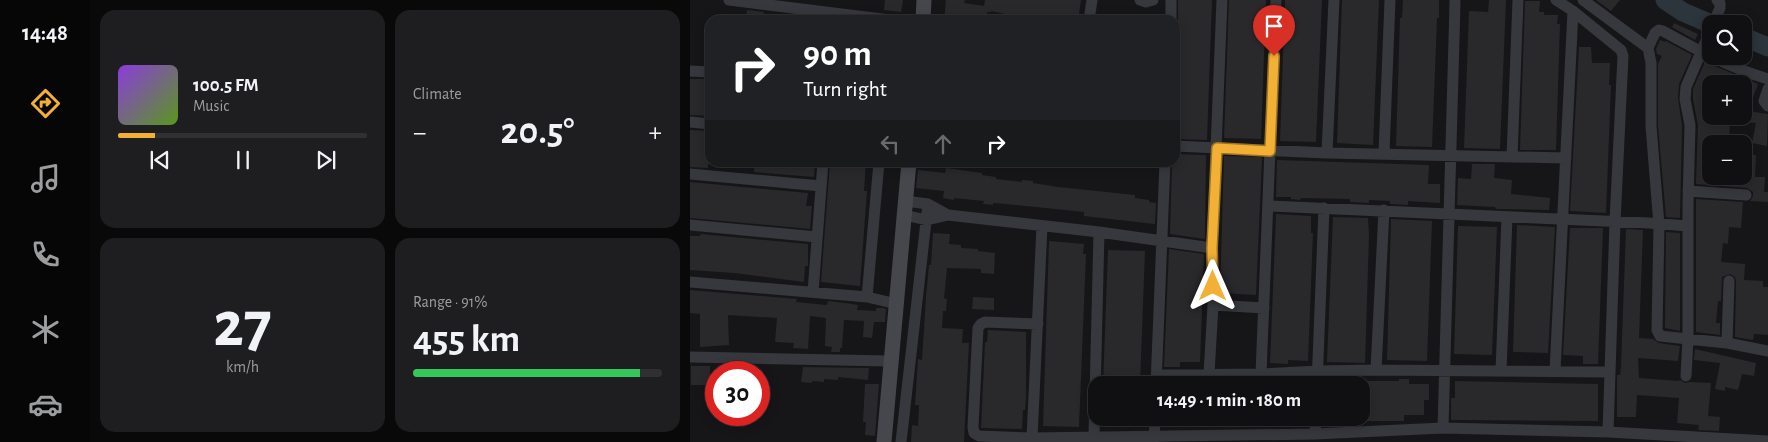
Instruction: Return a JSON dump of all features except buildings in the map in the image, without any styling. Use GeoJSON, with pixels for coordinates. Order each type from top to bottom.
{"type":"FeatureCollection","features":[{"type":"Feature","properties":{"kind":"street"},"geometry":{"type":"LineString","coordinates":[[729,0],[850,15]]}},
{"type":"Feature","properties":{"kind":"street"},"geometry":{"type":"LineString","coordinates":[[923,15],[924,0]]}},
{"type":"Feature","properties":{"kind":"street"},"geometry":{"type":"LineString","coordinates":[[1090,15],[1092,0]]}},
{"type":"Feature","properties":{"kind":"street"},"geometry":{"type":"LineString","coordinates":[[1140,0],[1146,2],[1153,0]]}},
{"type":"Feature","properties":{"kind":"street"},"geometry":{"type":"LineString","coordinates":[[1171,0],[1171,15]]}},
{"type":"Feature","properties":{"kind":"street"},"geometry":{"type":"LineString","coordinates":[[1209,374],[1213,305],[1212,248],[1222,0]]}},
{"type":"Feature","properties":{"kind":"street"},"geometry":{"type":"LineString","coordinates":[[1261,374],[1276,0]]}},
{"type":"Feature","properties":{"kind":"street"},"geometry":{"type":"LineString","coordinates":[[1327,153],[1334,0]]}},
{"type":"Feature","properties":{"kind":"street"},"geometry":{"type":"LineString","coordinates":[[1384,154],[1390,0]]}},
{"type":"Feature","properties":{"kind":"street"},"geometry":{"type":"LineString","coordinates":[[1443,428],[1455,0]]}},
{"type":"Feature","properties":{"kind":"street"},"geometry":{"type":"LineString","coordinates":[[1512,157],[1518,0]]}},
{"type":"Feature","properties":{"kind":"street"},"geometry":{"type":"LineString","coordinates":[[1556,0],[1573,11],[1620,50],[1623,60],[1608,432]]}},
{"type":"Feature","properties":{"kind":"street"},"geometry":{"type":"LineString","coordinates":[[1583,0],[1648,48]]}},
{"type":"Feature","properties":{"kind":"street"},"geometry":{"type":"LineString","coordinates":[[1555,371],[1573,11]]}},
{"type":"Feature","properties":{"kind":"street"},"geometry":{"type":"LineString","coordinates":[[1768,78],[1745,72],[1701,52],[1663,31],[1659,30],[1656,33],[1648,48],[1651,63],[1651,126],[1659,225],[1657,333],[1660,336],[1727,343],[1768,351]]}},
{"type":"Feature","properties":{"kind":"street"},"geometry":{"type":"LineString","coordinates":[[1620,50],[1629,34]]}},
{"type":"Feature","properties":{"kind":"street"},"geometry":{"type":"LineString","coordinates":[[1686,376],[1690,125],[1685,94],[1686,87],[1701,52]]}},
{"type":"Feature","properties":{"kind":"street"},"geometry":{"type":"LineString","coordinates":[[690,71],[705,72]]}},
{"type":"Feature","properties":{"kind":"street"},"geometry":{"type":"LineString","coordinates":[[1768,89],[1764,101],[1768,106]]}},
{"type":"Feature","properties":{"kind":"street"},"geometry":{"type":"LineString","coordinates":[[690,122],[705,124]]}},
{"type":"Feature","properties":{"kind":"street"},"geometry":{"type":"LineString","coordinates":[[1180,146],[1327,153],[1566,158]]}},
{"type":"Feature","properties":{"kind":"street"},"geometry":{"type":"LineString","coordinates":[[813,292],[823,167]]}},
{"type":"Feature","properties":{"kind":"street"},"geometry":{"type":"LineString","coordinates":[[867,297],[879,167]]}},
{"type":"Feature","properties":{"kind":"street"},"geometry":{"type":"LineString","coordinates":[[884,442],[908,167]]}},
{"type":"Feature","properties":{"kind":"street"},"geometry":{"type":"LineString","coordinates":[[1156,376],[1165,167]]}},
{"type":"Feature","properties":{"kind":"street"},"geometry":{"type":"LineString","coordinates":[[690,174],[821,186]]}},
{"type":"Feature","properties":{"kind":"street"},"geometry":{"type":"LineString","coordinates":[[1688,191],[1746,195]]}},
{"type":"Feature","properties":{"kind":"street"},"geometry":{"type":"LineString","coordinates":[[904,208],[928,204],[948,215]]}},
{"type":"Feature","properties":{"kind":"street"},"geometry":{"type":"LineString","coordinates":[[900,442],[928,204]]}},
{"type":"Feature","properties":{"kind":"street"},"geometry":{"type":"LineString","coordinates":[[1269,206],[1688,226]]}},
{"type":"Feature","properties":{"kind":"street"},"geometry":{"type":"LineString","coordinates":[[904,208],[927,220],[948,215],[1099,232],[1212,248]]}},
{"type":"Feature","properties":{"kind":"street"},"geometry":{"type":"LineString","coordinates":[[1318,376],[1324,208]]}},
{"type":"Feature","properties":{"kind":"street"},"geometry":{"type":"LineString","coordinates":[[1376,370],[1384,210]]}},
{"type":"Feature","properties":{"kind":"street"},"geometry":{"type":"LineString","coordinates":[[1501,371],[1507,217]]}},
{"type":"Feature","properties":{"kind":"street"},"geometry":{"type":"LineString","coordinates":[[690,225],[817,237]]}},
{"type":"Feature","properties":{"kind":"street"},"geometry":{"type":"LineString","coordinates":[[1032,438],[1042,226]]}},
{"type":"Feature","properties":{"kind":"street"},"geometry":{"type":"LineString","coordinates":[[1094,436],[1099,232]]}},
{"type":"Feature","properties":{"kind":"street"},"geometry":{"type":"LineString","coordinates":[[1727,343],[1729,281]]}},
{"type":"Feature","properties":{"kind":"street"},"geometry":{"type":"LineString","coordinates":[[690,282],[867,297],[896,304]]}},
{"type":"Feature","properties":{"kind":"street"},"geometry":{"type":"LineString","coordinates":[[1213,305],[1264,308]]}},
{"type":"Feature","properties":{"kind":"street"},"geometry":{"type":"LineString","coordinates":[[1038,324],[986,322],[981,324],[978,333],[974,433],[983,437],[1094,436],[1154,439],[1443,428],[1608,432],[1768,441]]}},
{"type":"Feature","properties":{"kind":"street"},"geometry":{"type":"LineString","coordinates":[[690,357],[890,361]]}},
{"type":"Feature","properties":{"kind":"street"},"geometry":{"type":"LineString","coordinates":[[1191,376],[1318,370],[1610,372]]}},
{"type":"Feature","properties":{"kind":"street"},"geometry":{"type":"LineString","coordinates":[[1154,439],[1155,426]]}},
{"type":"Feature","properties":{"kind":"street"},"geometry":{"type":"LineString","coordinates":[[1315,434],[1316,426]]}},
{"type":"Feature","properties":{"kind":"waterway"},"geometry":{"type":"LineString","coordinates":[[1665,0],[1683,12],[1702,20]]}},
{"type":"Feature","properties":{"kind":"waterway"},"geometry":{"type":"LineString","coordinates":[[1752,40],[1768,47]]}},
{"type":"Feature","properties":{"kind":"route"},"geometry":{"type":"LineString","coordinates":[[1213,286],[1212,248],[1217,148],[1270,151],[1274,56]]}}]}
